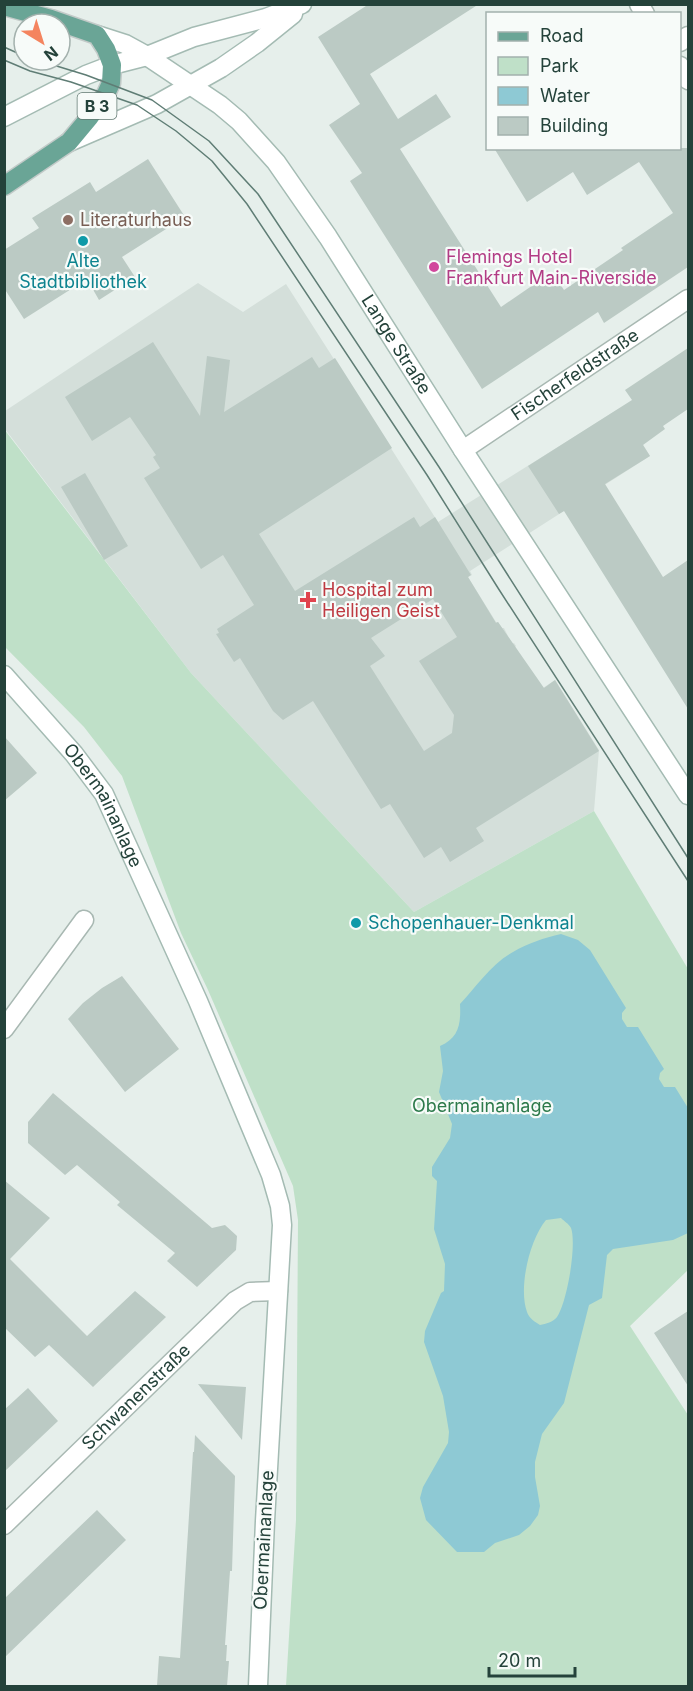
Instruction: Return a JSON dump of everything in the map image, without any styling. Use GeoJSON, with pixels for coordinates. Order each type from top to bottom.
{"type":"FeatureCollection","features":[{"type":"Feature","properties":{"kind":"main road"},"geometry":{"type":"LineString","coordinates":[[4,117],[71,82],[112,65],[147,56],[194,37],[266,18],[303,4]]}},
{"type":"Feature","properties":{"kind":"main road"},"geometry":{"type":"LineString","coordinates":[[69,142],[158,104],[189,84],[221,68],[257,43],[303,4]]}},
{"type":"Feature","properties":{"kind":"main road","name":"Lange Straße"},"geometry":{"type":"LineString","coordinates":[[4,6],[125,44],[147,56],[239,121],[276,162],[328,237],[463,450],[688,795]]}},
{"type":"Feature","properties":{"kind":"main road"},"geometry":{"type":"LineString","coordinates":[[96,35],[106,49],[112,65]]}},
{"type":"Feature","properties":{"kind":"main road","name":"B 3"},"geometry":{"type":"LineString","coordinates":[[4,186],[69,142],[106,94],[111,83],[112,65]]}},
{"type":"Feature","properties":{"kind":"main road","name":"Fischerfeldstraße"},"geometry":{"type":"LineString","coordinates":[[463,450],[688,299]]}},
{"type":"Feature","properties":{"kind":"main road","name":"Obermainanlage"},"geometry":{"type":"LineString","coordinates":[[4,675],[81,762],[104,794],[198,1001],[275,1187],[282,1225],[258,1686]]}},
{"type":"Feature","properties":{"kind":"main road"},"geometry":{"type":"LineString","coordinates":[[4,1029],[84,920]]}},
{"type":"Feature","properties":{"kind":"main road","name":"Schwanenstraße"},"geometry":{"type":"LineString","coordinates":[[4,1525],[235,1301],[250,1292],[278,1291]]}},
{"type":"Feature","properties":{"kind":"shaded area","name":"Hospital zum Heiligen Geist"},"geometry":{"type":"Polygon","coordinates":[[[198,283],[243,312],[286,284],[438,522],[620,408],[650,456],[470,571],[472,575],[468,577],[496,622],[504,628],[512,644],[516,646],[514,648],[540,690],[555,680],[599,750],[594,811],[414,912],[191,673],[5,429],[5,411],[198,283]]]}},
{"type":"Feature","properties":{"kind":"green space","name":"Obermainanlage"},"geometry":{"type":"Polygon","coordinates":[[[4,429],[191,673],[414,912],[594,811],[688,969],[688,1270],[630,1326],[688,1415],[688,1686],[286,1686],[296,1520],[298,1220],[293,1186],[181,933],[122,776],[84,727],[5,647],[4,429]]]}},
{"type":"Feature","properties":{"kind":"water"},"geometry":{"type":"Polygon","coordinates":[[[561,934],[578,940],[590,950],[626,1008],[622,1013],[622,1019],[627,1027],[638,1027],[664,1069],[659,1079],[664,1087],[675,1087],[688,1108],[688,1233],[673,1240],[613,1249],[607,1255],[602,1298],[589,1305],[564,1403],[542,1434],[535,1462],[540,1506],[538,1515],[519,1535],[495,1543],[484,1552],[457,1552],[426,1520],[420,1498],[423,1487],[448,1443],[449,1432],[443,1396],[424,1342],[425,1331],[441,1293],[444,1291],[445,1264],[434,1229],[437,1181],[432,1176],[432,1167],[450,1138],[452,1124],[439,1092],[443,1071],[440,1046],[451,1039],[457,1030],[460,1004],[491,969],[519,949],[536,941],[561,934]],[[561,1218],[546,1220],[540,1228],[527,1264],[524,1290],[527,1312],[540,1325],[557,1317],[567,1287],[572,1260],[573,1236],[571,1228],[561,1218]]]}},
{"type":"Feature","properties":{"kind":"building"},"geometry":{"type":"Polygon","coordinates":[[[369,4],[479,4],[370,74],[398,119],[436,94],[451,117],[400,149],[501,307],[552,272],[564,290],[673,213],[639,162],[587,195],[573,172],[527,202],[495,150],[681,150],[681,148],[688,148],[688,267],[604,323],[598,312],[482,389],[350,181],[362,173],[329,125],[360,104],[318,37],[369,4]]]}},
{"type":"Feature","properties":{"kind":"building","name":"Alte Stadtbibliothek"},"geometry":{"type":"Polygon","coordinates":[[[148,159],[185,217],[122,257],[135,277],[99,300],[87,279],[24,319],[4,288],[4,250],[39,228],[32,218],[90,182],[96,192],[148,159]]]}},
{"type":"Feature","properties":{"kind":"building"},"geometry":{"type":"Polygon","coordinates":[[[153,342],[200,416],[207,356],[230,360],[224,412],[312,357],[319,368],[335,358],[392,448],[259,534],[295,591],[414,517],[420,527],[435,517],[471,575],[468,577],[496,623],[498,622],[544,688],[555,680],[599,751],[476,828],[484,841],[450,862],[441,847],[424,858],[390,804],[381,809],[313,701],[283,720],[273,711],[240,658],[234,662],[216,634],[219,633],[217,629],[254,605],[223,555],[201,569],[144,478],[160,468],[153,457],[156,455],[130,417],[92,441],[65,397],[153,342]],[[433,599],[371,638],[385,656],[370,666],[424,751],[452,733],[454,715],[419,661],[457,637],[433,599]]]}},
{"type":"Feature","properties":{"kind":"building"},"geometry":{"type":"Polygon","coordinates":[[[688,348],[688,409],[663,426],[665,429],[643,445],[650,456],[605,484],[663,577],[688,560],[688,709],[564,511],[559,514],[528,466],[632,400],[625,390],[688,348]]]}},
{"type":"Feature","properties":{"kind":"building"},"geometry":{"type":"Polygon","coordinates":[[[85,473],[128,546],[104,560],[61,487],[85,473]]]}},
{"type":"Feature","properties":{"kind":"building"},"geometry":{"type":"Polygon","coordinates":[[[4,736],[37,773],[4,801],[4,736]]]}},
{"type":"Feature","properties":{"kind":"building"},"geometry":{"type":"Polygon","coordinates":[[[122,976],[179,1049],[125,1092],[68,1019],[83,1003],[122,976]]]}},
{"type":"Feature","properties":{"kind":"building"},"geometry":{"type":"Polygon","coordinates":[[[53,1093],[212,1228],[225,1225],[237,1236],[236,1250],[197,1287],[167,1261],[175,1253],[117,1205],[120,1202],[77,1165],[65,1175],[28,1143],[28,1122],[53,1093]]]}},
{"type":"Feature","properties":{"kind":"building"},"geometry":{"type":"Polygon","coordinates":[[[4,1180],[50,1218],[10,1259],[87,1336],[135,1291],[166,1317],[93,1387],[49,1345],[35,1357],[4,1327],[4,1180]]]}},
{"type":"Feature","properties":{"kind":"building"},"geometry":{"type":"Polygon","coordinates":[[[688,1311],[688,1386],[654,1333],[688,1311]]]}},
{"type":"Feature","properties":{"kind":"building"},"geometry":{"type":"Polygon","coordinates":[[[198,1384],[246,1387],[242,1440],[198,1384]]]}},
{"type":"Feature","properties":{"kind":"building"},"geometry":{"type":"Polygon","coordinates":[[[28,1388],[58,1421],[4,1472],[4,1410],[28,1388]]]}},
{"type":"Feature","properties":{"kind":"building"},"geometry":{"type":"Polygon","coordinates":[[[195,1435],[235,1476],[232,1571],[230,1571],[225,1645],[227,1645],[226,1661],[229,1661],[227,1686],[157,1686],[159,1656],[180,1658],[195,1435]]]}},
{"type":"Feature","properties":{"kind":"building"},"geometry":{"type":"Polygon","coordinates":[[[97,1510],[126,1540],[4,1658],[4,1599],[97,1510]]]}},
{"type":"Feature","properties":{"kind":"tram line"},"geometry":{"type":"LineString","coordinates":[[4,47],[12,51]]}},
{"type":"Feature","properties":{"kind":"tram line"},"geometry":{"type":"LineString","coordinates":[[4,60],[30,71],[71,82],[137,105],[176,131],[212,161],[247,204],[427,475],[688,881]]}},
{"type":"Feature","properties":{"kind":"tram line"},"geometry":{"type":"LineString","coordinates":[[72,71],[152,100],[209,141],[258,194],[439,467],[688,858]]}},
{"type":"Feature","properties":{"kind":"place","name":"Literaturhaus"},"geometry":{"type":"Point","coordinates":[68,220]}},
{"type":"Feature","properties":{"kind":"place","name":"Alte Stadtbibliothek"},"geometry":{"type":"Point","coordinates":[83,241]}},
{"type":"Feature","properties":{"kind":"place","name":"Flemings Hotel Frankfurt Main-Riverside"},"geometry":{"type":"Point","coordinates":[434,267]}},
{"type":"Feature","properties":{"kind":"place","name":"Hospital zum Heiligen Geist"},"geometry":{"type":"Point","coordinates":[308,600]}},
{"type":"Feature","properties":{"kind":"place","name":"Schopenhauer-Denkmal"},"geometry":{"type":"Point","coordinates":[356,923]}}]}
